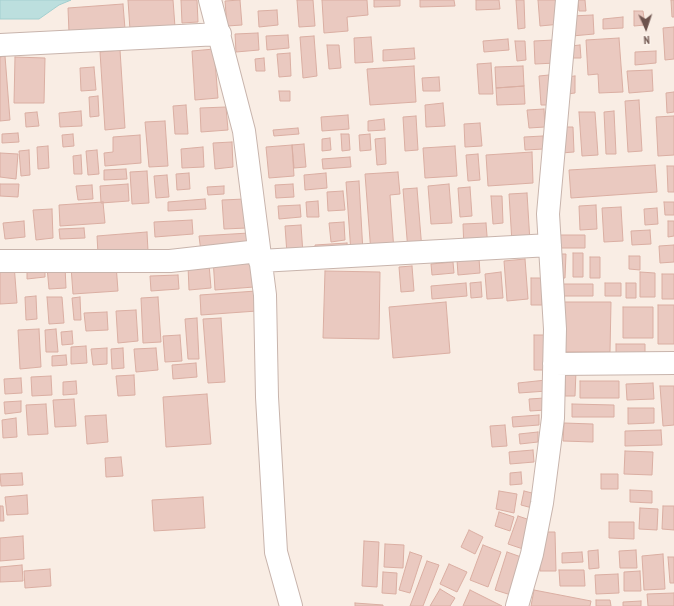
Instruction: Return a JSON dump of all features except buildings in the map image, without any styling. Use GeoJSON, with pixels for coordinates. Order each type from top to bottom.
{"type":"FeatureCollection","features":[{"type":"Feature","properties":{"kind":"street"},"geometry":{"type":"LineString","coordinates":[[210,0],[244,131],[265,295],[267,397],[276,552],[291,606]]}},
{"type":"Feature","properties":{"kind":"street"},"geometry":{"type":"LineString","coordinates":[[517,606],[532,554],[542,503],[553,418],[555,329],[548,214],[567,0]]}},
{"type":"Feature","properties":{"kind":"street"},"geometry":{"type":"LineString","coordinates":[[0,45],[220,34]]}},
{"type":"Feature","properties":{"kind":"street"},"geometry":{"type":"LineString","coordinates":[[0,261],[170,261],[259,256],[550,245]]}},
{"type":"Feature","properties":{"kind":"street"},"geometry":{"type":"LineString","coordinates":[[554,364],[674,364]]}},
{"type":"Feature","properties":{"kind":"water"},"geometry":{"type":"Polygon","coordinates":[[[0,0],[71,0],[59,5],[39,19],[0,19],[0,0]]]}}]}
